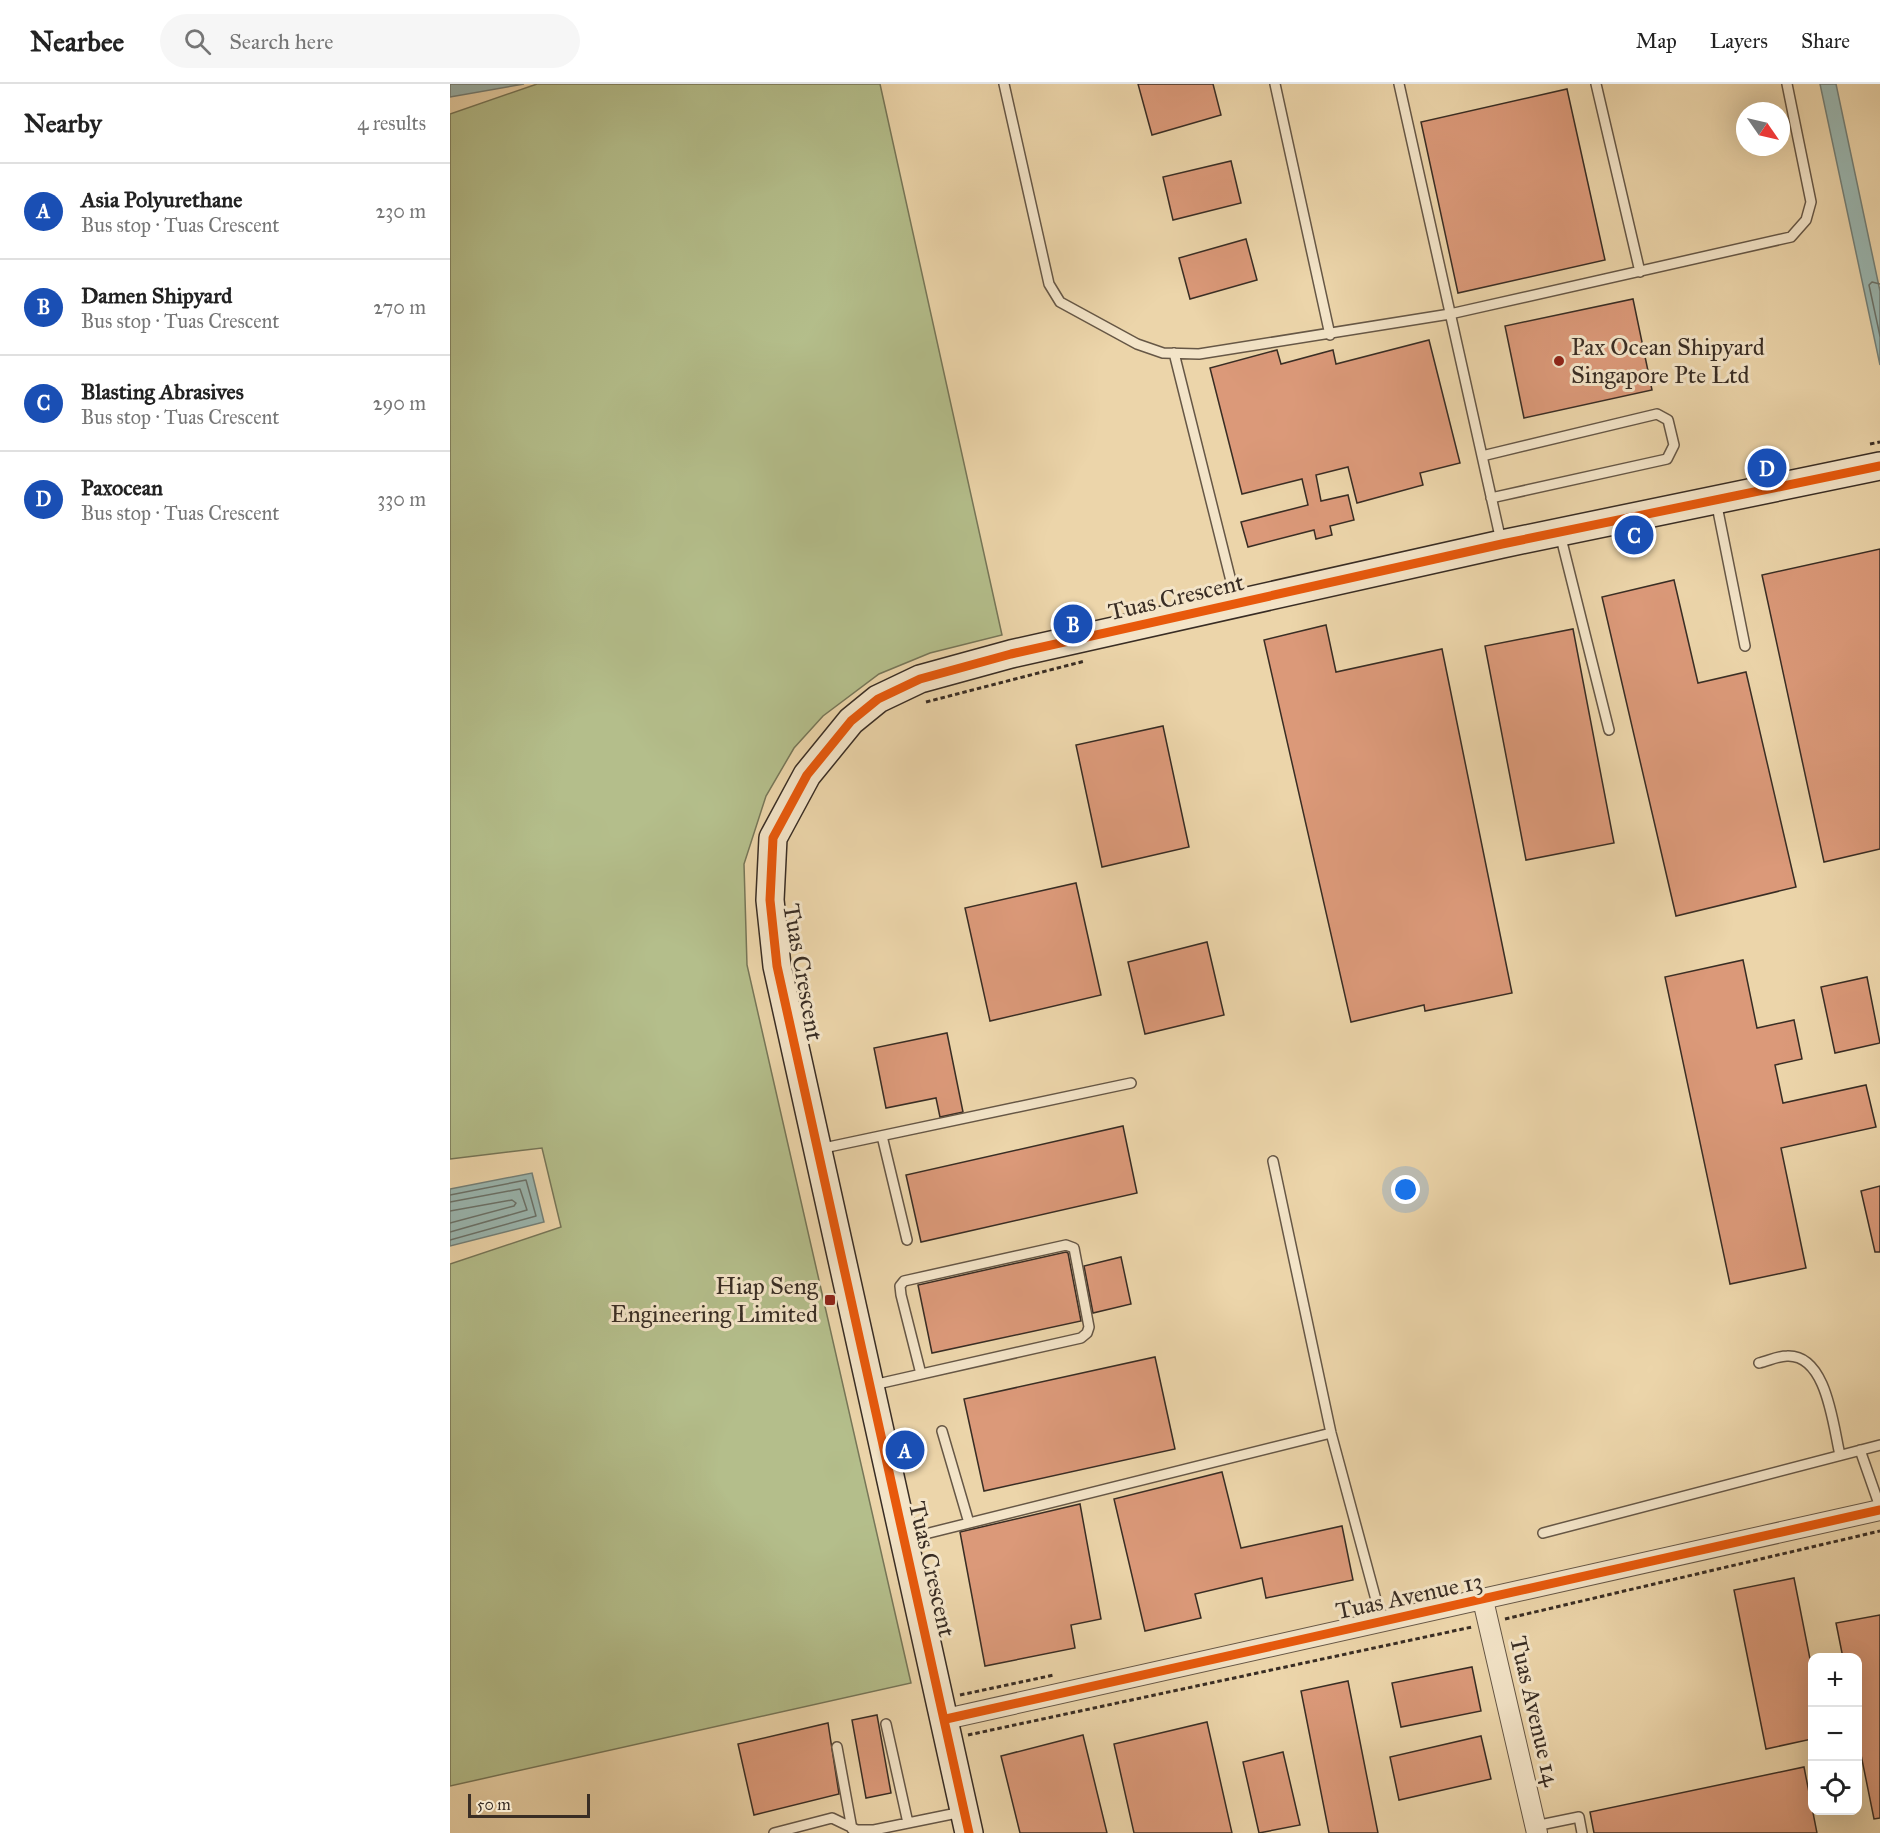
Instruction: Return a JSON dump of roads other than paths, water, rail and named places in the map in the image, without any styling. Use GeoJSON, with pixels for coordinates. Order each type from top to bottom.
{"type":"FeatureCollection","features":[{"type":"Feature","properties":{"kind":"street","name":"Tuas Crescent"},"geometry":{"type":"LineString","coordinates":[[967,1822],[954,1717],[905,1539],[871,1397],[777,966],[770,900],[773,838],[807,775],[851,721],[878,699],[920,679],[1011,654],[1502,544],[1880,466]]}},
{"type":"Feature","properties":{"kind":"street","name":"Tuas Avenue 13"},"geometry":{"type":"LineString","coordinates":[[954,1717],[1880,1509]]}},
{"type":"Feature","properties":{"kind":"street","name":"Tuas Avenue 14"},"geometry":{"type":"LineString","coordinates":[[1483,1600],[1536,1830]]}},
{"type":"Feature","properties":{"kind":"lane"},"geometry":{"type":"LineString","coordinates":[[1004,84],[1049,284],[1060,302],[1137,344],[1163,353],[1199,354],[1450,314],[1791,237],[1806,220],[1811,202],[1787,84]]}},
{"type":"Feature","properties":{"kind":"lane"},"geometry":{"type":"LineString","coordinates":[[1275,84],[1329,334]]}},
{"type":"Feature","properties":{"kind":"lane"},"geometry":{"type":"LineString","coordinates":[[1399,84],[1502,544]]}},
{"type":"Feature","properties":{"kind":"lane"},"geometry":{"type":"LineString","coordinates":[[1596,84],[1640,272]]}},
{"type":"Feature","properties":{"kind":"lane"},"geometry":{"type":"LineString","coordinates":[[1174,353],[1237,603]]}},
{"type":"Feature","properties":{"kind":"lane"},"geometry":{"type":"LineString","coordinates":[[1482,456],[1657,414],[1668,420],[1674,445],[1667,459],[1491,498]]}},
{"type":"Feature","properties":{"kind":"lane"},"geometry":{"type":"LineString","coordinates":[[1715,499],[1745,646]]}},
{"type":"Feature","properties":{"kind":"lane"},"geometry":{"type":"LineString","coordinates":[[1560,532],[1610,730]]}},
{"type":"Feature","properties":{"kind":"lane"},"geometry":{"type":"LineString","coordinates":[[818,1150],[1131,1083]]}},
{"type":"Feature","properties":{"kind":"lane"},"geometry":{"type":"LineString","coordinates":[[882,1136],[907,1240]]}},
{"type":"Feature","properties":{"kind":"lane"},"geometry":{"type":"LineString","coordinates":[[1273,1161],[1331,1433],[1382,1622]]}},
{"type":"Feature","properties":{"kind":"lane"},"geometry":{"type":"LineString","coordinates":[[871,1397],[921,1374],[1080,1338],[1087,1333],[1089,1327],[1074,1248],[1066,1245],[904,1281],[900,1286],[901,1295],[921,1374]]}},
{"type":"Feature","properties":{"kind":"lane"},"geometry":{"type":"LineString","coordinates":[[1760,1363],[1788,1356],[1806,1361],[1821,1376],[1840,1455]]}},
{"type":"Feature","properties":{"kind":"lane"},"geometry":{"type":"LineString","coordinates":[[942,1431],[969,1523]]}},
{"type":"Feature","properties":{"kind":"lane"},"geometry":{"type":"LineString","coordinates":[[905,1539],[1331,1433]]}},
{"type":"Feature","properties":{"kind":"lane"},"geometry":{"type":"LineString","coordinates":[[1543,1533],[1880,1445]]}},
{"type":"Feature","properties":{"kind":"lane"},"geometry":{"type":"LineString","coordinates":[[1860,1450],[1880,1509]]}},
{"type":"Feature","properties":{"kind":"lane"},"geometry":{"type":"LineString","coordinates":[[886,1724],[908,1823]]}},
{"type":"Feature","properties":{"kind":"lane"},"geometry":{"type":"LineString","coordinates":[[837,1747],[852,1829]]}},
{"type":"Feature","properties":{"kind":"lane"},"geometry":{"type":"LineString","coordinates":[[1536,1830],[1579,1817],[1582,1833]]}},
{"type":"Feature","properties":{"kind":"lane"},"geometry":{"type":"LineString","coordinates":[[774,1833],[832,1818],[852,1829],[884,1830],[908,1823],[967,1822]]}},
{"type":"Feature","properties":{"kind":"water"},"geometry":{"type":"Polygon","coordinates":[[[450,84],[524,84],[450,97],[450,84]]]}},
{"type":"Feature","properties":{"kind":"water"},"geometry":{"type":"Polygon","coordinates":[[[1820,84],[1836,84],[1880,291],[1880,365],[1820,84]]]}},
{"type":"Feature","properties":{"kind":"water"},"geometry":{"type":"Polygon","coordinates":[[[532,1173],[544,1222],[450,1246],[450,1189],[532,1173]]]}},
{"type":"Feature","properties":{"kind":"place","name":"Pax Ocean Shipyard Singapore Pte Ltd"},"geometry":{"type":"Point","coordinates":[1559,361]}},
{"type":"Feature","properties":{"kind":"place","name":"Paxocean"},"geometry":{"type":"Point","coordinates":[1767,468]}},
{"type":"Feature","properties":{"kind":"place","name":"Blasting Abrasives"},"geometry":{"type":"Point","coordinates":[1634,535]}},
{"type":"Feature","properties":{"kind":"place","name":"Damen Shipyard"},"geometry":{"type":"Point","coordinates":[1073,624]}},
{"type":"Feature","properties":{"kind":"place","name":"Hiap Seng Engineering Limited"},"geometry":{"type":"Point","coordinates":[830,1300]}},
{"type":"Feature","properties":{"kind":"place","name":"Asia Polyurethane"},"geometry":{"type":"Point","coordinates":[905,1450]}}]}
